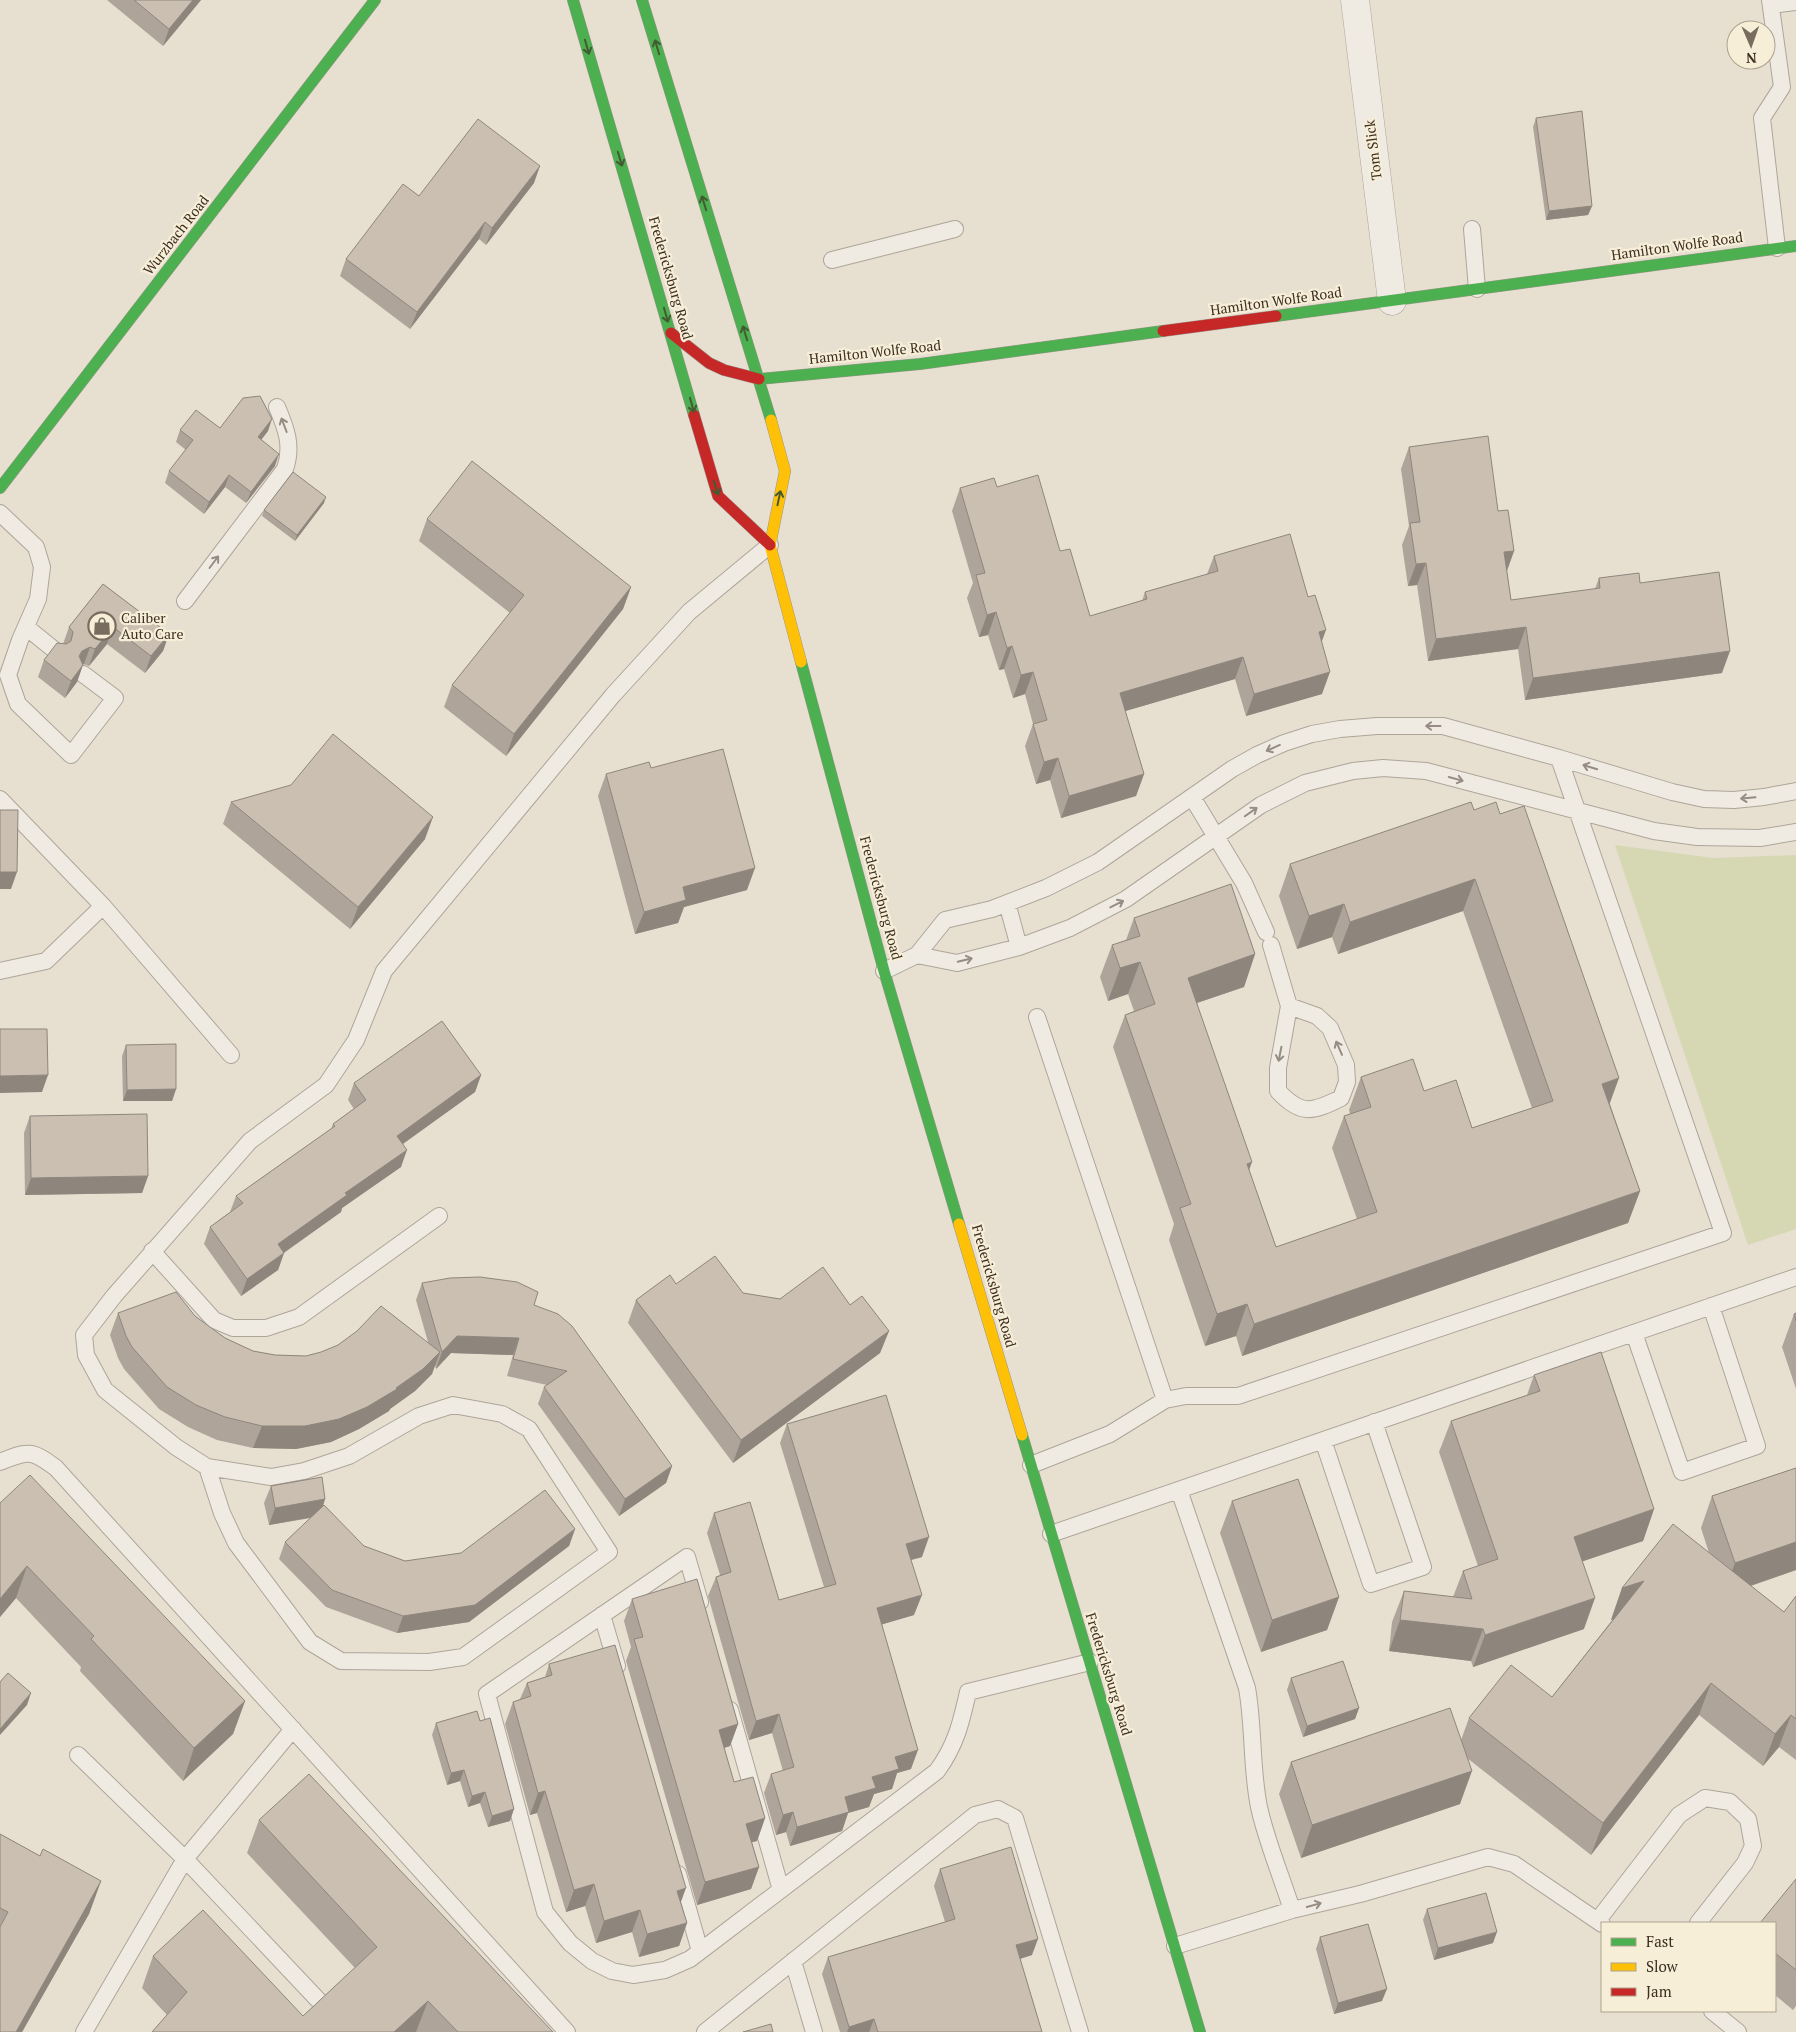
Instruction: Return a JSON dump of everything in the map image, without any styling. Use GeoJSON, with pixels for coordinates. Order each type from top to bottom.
{"type":"FeatureCollection","features":[{"type":"Feature","properties":{"kind":"main road","name":"Wurzbach Road"},"geometry":{"type":"LineString","coordinates":[[0,488],[375,0]]}},
{"type":"Feature","properties":{"kind":"main road","name":"Fredericksburg Road"},"geometry":{"type":"LineString","coordinates":[[574,0],[718,496],[770,545]]}},
{"type":"Feature","properties":{"kind":"main road","name":"Fredericksburg Road"},"geometry":{"type":"LineString","coordinates":[[642,0],[759,379],[785,471],[770,545],[884,971],[1200,2032]]}},
{"type":"Feature","properties":{"kind":"main road","name":"Hamilton Wolfe Road"},"geometry":{"type":"LineString","coordinates":[[671,333],[709,362],[724,370],[759,379],[920,364],[1796,246]]}},
{"type":"Feature","properties":{"kind":"street","name":"Tom Slick"},"geometry":{"type":"LineString","coordinates":[[1355,0],[1392,301]]}},
{"type":"Feature","properties":{"kind":"lane"},"geometry":{"type":"LineString","coordinates":[[1777,248],[1762,118],[1782,87],[1771,3],[1796,2]]}},
{"type":"Feature","properties":{"kind":"lane"},"geometry":{"type":"LineString","coordinates":[[832,260],[954,229]]}},
{"type":"Feature","properties":{"kind":"lane"},"geometry":{"type":"LineString","coordinates":[[1472,230],[1477,289]]}},
{"type":"Feature","properties":{"kind":"lane"},"geometry":{"type":"LineString","coordinates":[[184,601],[285,469],[290,456],[288,434],[278,407]]}},
{"type":"Feature","properties":{"kind":"lane"},"geometry":{"type":"LineString","coordinates":[[0,513],[36,547],[42,567],[38,599],[8,675],[18,704],[71,755],[115,698],[83,674]]}},
{"type":"Feature","properties":{"kind":"lane"},"geometry":{"type":"LineString","coordinates":[[207,1467],[222,1513],[236,1543],[310,1642],[341,1661],[429,1662],[463,1657],[609,1552],[529,1429],[502,1414],[453,1405],[419,1416],[349,1456],[304,1472],[271,1477],[207,1467],[176,1447],[105,1390],[86,1355],[84,1335],[152,1251],[250,1141],[326,1085],[356,1040],[384,971],[613,695],[689,612],[770,545]]}},
{"type":"Feature","properties":{"kind":"lane"},"geometry":{"type":"LineString","coordinates":[[26,627],[57,652]]}},
{"type":"Feature","properties":{"kind":"lane"},"geometry":{"type":"LineString","coordinates":[[884,971],[918,955],[945,920],[992,909],[1046,888],[1098,862],[1232,769],[1284,743],[1340,729],[1377,726],[1443,726],[1560,758],[1672,792],[1704,799],[1734,800],[1796,791]]}},
{"type":"Feature","properties":{"kind":"lane"},"geometry":{"type":"LineString","coordinates":[[1031,1464],[1110,1434],[1165,1400],[1186,1396],[1238,1396],[1722,1233],[1560,758]]}},
{"type":"Feature","properties":{"kind":"lane"},"geometry":{"type":"LineString","coordinates":[[918,955],[957,962],[1019,947],[1070,928],[1126,899],[1261,805],[1305,783],[1353,771],[1383,768],[1426,771],[1654,831],[1697,837],[1760,838],[1796,832]]}},
{"type":"Feature","properties":{"kind":"lane"},"geometry":{"type":"LineString","coordinates":[[1192,797],[1244,883],[1268,939],[1289,1006],[1278,1068],[1278,1091],[1290,1103],[1302,1109],[1323,1107],[1341,1098],[1347,1082],[1346,1065],[1330,1028],[1318,1016],[1289,1006]]}},
{"type":"Feature","properties":{"kind":"lane"},"geometry":{"type":"LineString","coordinates":[[0,799],[103,906],[231,1054]]}},
{"type":"Feature","properties":{"kind":"lane"},"geometry":{"type":"LineString","coordinates":[[1008,903],[1019,947]]}},
{"type":"Feature","properties":{"kind":"lane"},"geometry":{"type":"LineString","coordinates":[[0,971],[46,961],[103,906]]}},
{"type":"Feature","properties":{"kind":"lane"},"geometry":{"type":"LineString","coordinates":[[1037,1017],[1165,1400]]}},
{"type":"Feature","properties":{"kind":"lane"},"geometry":{"type":"LineString","coordinates":[[152,1251],[214,1320],[233,1328],[266,1328],[299,1316],[439,1216]]}},
{"type":"Feature","properties":{"kind":"lane"},"geometry":{"type":"LineString","coordinates":[[1051,1534],[1796,1277]]}},
{"type":"Feature","properties":{"kind":"lane"},"geometry":{"type":"LineString","coordinates":[[1634,1333],[1682,1472],[1757,1446],[1711,1306]]}},
{"type":"Feature","properties":{"kind":"lane"},"geometry":{"type":"LineString","coordinates":[[1323,1440],[1371,1584],[1423,1567],[1374,1422]]}},
{"type":"Feature","properties":{"kind":"lane"},"geometry":{"type":"LineString","coordinates":[[0,1462],[20,1453],[38,1454],[56,1468],[567,2032]]}},
{"type":"Feature","properties":{"kind":"lane"},"geometry":{"type":"LineString","coordinates":[[1179,1490],[1247,1688],[1251,1712],[1255,1785],[1259,1808],[1292,1910]]}},
{"type":"Feature","properties":{"kind":"lane"},"geometry":{"type":"LineString","coordinates":[[703,1614],[687,1557],[487,1694],[545,1912],[570,1943],[592,1961],[612,1970],[633,1975],[665,1970],[690,1959],[937,1771],[950,1754],[960,1731],[968,1692],[1090,1662]]}},
{"type":"Feature","properties":{"kind":"lane"},"geometry":{"type":"LineString","coordinates":[[602,1615],[621,1681]]}},
{"type":"Feature","properties":{"kind":"lane"},"geometry":{"type":"LineString","coordinates":[[724,1690],[780,1890]]}},
{"type":"Feature","properties":{"kind":"lane"},"geometry":{"type":"LineString","coordinates":[[84,2032],[186,1859],[293,1729]]}},
{"type":"Feature","properties":{"kind":"lane"},"geometry":{"type":"LineString","coordinates":[[78,1755],[186,1859],[319,2001]]}},
{"type":"Feature","properties":{"kind":"lane"},"geometry":{"type":"LineString","coordinates":[[1174,1946],[1292,1910],[1360,1894],[1488,1857],[1514,1864],[1600,1922],[1679,1815],[1705,1798],[1730,1802],[1748,1819],[1753,1846],[1745,1863],[1699,1922]]}},
{"type":"Feature","properties":{"kind":"lane"},"geometry":{"type":"LineString","coordinates":[[705,2032],[975,1814],[998,1809],[1015,1818],[1080,2032]]}},
{"type":"Feature","properties":{"kind":"lane"},"geometry":{"type":"LineString","coordinates":[[673,1858],[700,1951]]}},
{"type":"Feature","properties":{"kind":"lane"},"geometry":{"type":"LineString","coordinates":[[793,1961],[814,2032]]}},
{"type":"Feature","properties":{"kind":"lane"},"geometry":{"type":"LineString","coordinates":[[1713,2012],[1738,2032]]}},
{"type":"Feature","properties":{"kind":"green space"},"geometry":{"type":"Polygon","coordinates":[[[1615,845],[1713,858],[1796,855],[1796,1229],[1748,1245],[1615,845]]]}},
{"type":"Feature","properties":{"kind":"building"},"geometry":{"type":"Polygon","coordinates":[[[134,0],[193,0],[169,29],[134,0]]]}},
{"type":"Feature","properties":{"kind":"building"},"geometry":{"type":"Polygon","coordinates":[[[1582,111],[1592,206],[1549,211],[1536,118],[1582,111]]]}},
{"type":"Feature","properties":{"kind":"building"},"geometry":{"type":"Polygon","coordinates":[[[478,119],[540,166],[492,228],[485,222],[417,312],[346,259],[403,184],[419,196],[478,119]]]}},
{"type":"Feature","properties":{"kind":"building"},"geometry":{"type":"Polygon","coordinates":[[[260,396],[272,419],[258,437],[279,454],[251,492],[229,475],[209,502],[169,471],[193,440],[180,430],[196,410],[220,428],[243,398],[260,396]]]}},
{"type":"Feature","properties":{"kind":"building"},"geometry":{"type":"Polygon","coordinates":[[[1488,436],[1498,511],[1508,510],[1514,551],[1504,552],[1511,600],[1600,588],[1599,578],[1639,573],[1640,583],[1719,572],[1730,651],[1533,678],[1526,627],[1436,639],[1426,563],[1416,564],[1410,523],[1420,522],[1409,447],[1488,436]]]}},
{"type":"Feature","properties":{"kind":"building"},"geometry":{"type":"Polygon","coordinates":[[[472,461],[631,587],[514,734],[452,685],[524,595],[427,519],[472,461]]]}},
{"type":"Feature","properties":{"kind":"building"},"geometry":{"type":"Polygon","coordinates":[[[293,472],[326,497],[297,535],[264,510],[293,472]]]}},
{"type":"Feature","properties":{"kind":"building"},"geometry":{"type":"Polygon","coordinates":[[[1038,475],[1060,551],[1070,549],[1090,616],[1147,599],[1145,592],[1218,571],[1214,556],[1290,534],[1308,597],[1315,595],[1326,630],[1319,632],[1330,672],[1254,694],[1243,657],[1120,693],[1144,774],[1069,796],[1058,758],[1044,762],[1033,724],[1047,720],[1033,672],[1021,675],[1012,646],[1007,648],[996,612],[987,615],[976,575],[985,573],[960,488],[994,478],[997,487],[1038,475]]]}},
{"type":"Feature","properties":{"kind":"building"},"geometry":{"type":"Polygon","coordinates":[[[103,584],[169,634],[151,656],[113,627],[95,649],[90,647],[82,651],[79,656],[83,665],[71,681],[44,660],[57,643],[66,644],[71,641],[73,632],[69,627],[103,584]]]}},
{"type":"Feature","properties":{"kind":"building"},"geometry":{"type":"Polygon","coordinates":[[[333,734],[433,817],[358,907],[231,802],[291,785],[333,734]]]}},
{"type":"Feature","properties":{"kind":"building"},"geometry":{"type":"Polygon","coordinates":[[[723,749],[755,868],[683,887],[686,900],[644,912],[606,774],[649,762],[651,768],[723,749]]]}},
{"type":"Feature","properties":{"kind":"building"},"geometry":{"type":"Polygon","coordinates":[[[1471,802],[1474,810],[1496,802],[1500,814],[1524,806],[1619,1078],[1602,1084],[1640,1191],[1254,1324],[1247,1304],[1217,1314],[1180,1208],[1191,1204],[1125,1015],[1155,1004],[1140,962],[1120,968],[1112,945],[1140,936],[1134,918],[1231,884],[1255,954],[1188,978],[1252,1162],[1247,1164],[1276,1247],[1377,1212],[1344,1116],[1371,1107],[1361,1077],[1413,1059],[1424,1091],[1456,1080],[1472,1128],[1553,1101],[1475,879],[1350,922],[1344,904],[1309,916],[1290,864],[1471,802]]]}},
{"type":"Feature","properties":{"kind":"building"},"geometry":{"type":"Polygon","coordinates":[[[0,810],[18,810],[17,872],[0,872],[0,810]]]}},
{"type":"Feature","properties":{"kind":"building"},"geometry":{"type":"Polygon","coordinates":[[[442,1021],[481,1075],[397,1136],[407,1150],[345,1193],[347,1195],[278,1244],[284,1253],[247,1279],[210,1227],[243,1203],[236,1196],[335,1126],[333,1124],[366,1100],[354,1083],[442,1021]]]}},
{"type":"Feature","properties":{"kind":"building"},"geometry":{"type":"Polygon","coordinates":[[[0,1029],[47,1029],[48,1075],[0,1076],[0,1029]]]}},
{"type":"Feature","properties":{"kind":"building"},"geometry":{"type":"Polygon","coordinates":[[[176,1044],[176,1089],[127,1090],[126,1045],[176,1044]]]}},
{"type":"Feature","properties":{"kind":"building"},"geometry":{"type":"Polygon","coordinates":[[[147,1114],[148,1176],[31,1178],[30,1116],[147,1114]]]}},
{"type":"Feature","properties":{"kind":"building"},"geometry":{"type":"Polygon","coordinates":[[[715,1256],[743,1293],[780,1299],[823,1267],[850,1305],[862,1296],[889,1331],[741,1440],[636,1300],[670,1275],[676,1284],[715,1256]]]}},
{"type":"Feature","properties":{"kind":"building"},"geometry":{"type":"Polygon","coordinates":[[[480,1277],[517,1282],[538,1292],[534,1305],[558,1314],[572,1326],[672,1466],[625,1499],[544,1387],[567,1371],[513,1359],[519,1338],[457,1336],[442,1352],[422,1283],[450,1278],[480,1277]]]}},
{"type":"Feature","properties":{"kind":"building"},"geometry":{"type":"Polygon","coordinates":[[[176,1292],[195,1316],[225,1338],[253,1351],[275,1355],[306,1356],[321,1352],[338,1345],[357,1331],[381,1306],[440,1352],[423,1369],[397,1389],[367,1407],[339,1419],[305,1426],[262,1426],[225,1417],[196,1405],[167,1387],[132,1347],[118,1313],[176,1292]]]}},
{"type":"Feature","properties":{"kind":"building"},"geometry":{"type":"Polygon","coordinates":[[[1601,1352],[1654,1509],[1574,1537],[1595,1598],[1485,1635],[1483,1629],[1400,1620],[1404,1591],[1472,1599],[1463,1571],[1498,1559],[1451,1421],[1540,1391],[1534,1375],[1601,1352]]]}},
{"type":"Feature","properties":{"kind":"building"},"geometry":{"type":"Polygon","coordinates":[[[886,1395],[929,1537],[906,1544],[922,1595],[877,1608],[918,1750],[895,1757],[899,1769],[872,1777],[876,1788],[845,1797],[849,1812],[797,1827],[793,1812],[783,1815],[771,1774],[794,1767],[779,1714],[756,1721],[716,1577],[731,1572],[714,1513],[750,1502],[779,1600],[836,1584],[787,1424],[886,1395]]]}},
{"type":"Feature","properties":{"kind":"building"},"geometry":{"type":"Polygon","coordinates":[[[1796,1468],[1796,1542],[1735,1563],[1712,1496],[1796,1468]]]}},
{"type":"Feature","properties":{"kind":"building"},"geometry":{"type":"Polygon","coordinates":[[[30,1475],[245,1701],[194,1748],[91,1639],[94,1636],[27,1566],[0,1599],[0,1503],[30,1475]]]}},
{"type":"Feature","properties":{"kind":"building"},"geometry":{"type":"Polygon","coordinates":[[[322,1477],[325,1499],[275,1508],[271,1486],[322,1477]]]}},
{"type":"Feature","properties":{"kind":"building"},"geometry":{"type":"Polygon","coordinates":[[[1298,1479],[1339,1597],[1272,1620],[1232,1501],[1298,1479]]]}},
{"type":"Feature","properties":{"kind":"building"},"geometry":{"type":"Polygon","coordinates":[[[545,1490],[575,1529],[475,1605],[403,1616],[332,1590],[285,1542],[324,1505],[364,1546],[405,1561],[461,1553],[545,1490]]]}},
{"type":"Feature","properties":{"kind":"building"},"geometry":{"type":"Polygon","coordinates":[[[1673,1524],[1784,1612],[1796,1596],[1796,1719],[1791,1715],[1775,1734],[1711,1683],[1603,1823],[1469,1718],[1511,1665],[1552,1697],[1644,1581],[1622,1588],[1673,1524]]]}},
{"type":"Feature","properties":{"kind":"building"},"geometry":{"type":"Polygon","coordinates":[[[697,1579],[738,1724],[719,1730],[734,1782],[753,1777],[765,1818],[746,1824],[759,1867],[705,1882],[634,1639],[643,1637],[632,1599],[697,1579]]]}},
{"type":"Feature","properties":{"kind":"building"},"geometry":{"type":"Polygon","coordinates":[[[615,1645],[686,1888],[677,1891],[687,1923],[647,1934],[640,1910],[604,1921],[594,1884],[574,1890],[545,1791],[538,1793],[513,1702],[531,1696],[527,1683],[552,1675],[549,1664],[615,1645]]]}},
{"type":"Feature","properties":{"kind":"building"},"geometry":{"type":"Polygon","coordinates":[[[1343,1661],[1359,1708],[1307,1726],[1291,1678],[1343,1661]]]}},
{"type":"Feature","properties":{"kind":"building"},"geometry":{"type":"Polygon","coordinates":[[[8,1673],[31,1693],[0,1729],[0,1682],[8,1673]]]}},
{"type":"Feature","properties":{"kind":"building"},"geometry":{"type":"Polygon","coordinates":[[[1450,1708],[1472,1771],[1312,1825],[1291,1762],[1450,1708]]]}},
{"type":"Feature","properties":{"kind":"building"},"geometry":{"type":"Polygon","coordinates":[[[477,1711],[480,1721],[490,1718],[514,1809],[492,1816],[485,1792],[472,1796],[464,1770],[451,1773],[436,1723],[477,1711]]]}},
{"type":"Feature","properties":{"kind":"building"},"geometry":{"type":"Polygon","coordinates":[[[309,1774],[553,2032],[458,2032],[428,2001],[394,2032],[152,2032],[187,1992],[153,1956],[203,1910],[303,2016],[377,1947],[259,1820],[309,1774]]]}},
{"type":"Feature","properties":{"kind":"building"},"geometry":{"type":"Polygon","coordinates":[[[0,1834],[40,1856],[43,1849],[101,1881],[16,2032],[0,2032],[0,1927],[8,1912],[0,1908],[0,1834]]]}},
{"type":"Feature","properties":{"kind":"building"},"geometry":{"type":"Polygon","coordinates":[[[1011,1847],[1038,1939],[1016,1945],[1042,2032],[878,2032],[874,2019],[849,2027],[828,1957],[955,1919],[940,1869],[1011,1847]]]}},
{"type":"Feature","properties":{"kind":"building"},"geometry":{"type":"Polygon","coordinates":[[[1796,1879],[1796,1970],[1776,1954],[1776,1922],[1761,1922],[1796,1879]]]}},
{"type":"Feature","properties":{"kind":"building"},"geometry":{"type":"Polygon","coordinates":[[[1486,1893],[1497,1932],[1438,1948],[1427,1909],[1486,1893]]]}},
{"type":"Feature","properties":{"kind":"building"},"geometry":{"type":"Polygon","coordinates":[[[1368,1924],[1387,1989],[1338,2003],[1320,1937],[1368,1924]]]}},
{"type":"Feature","properties":{"kind":"building"},"geometry":{"type":"Polygon","coordinates":[[[771,2024],[773,2032],[743,2032],[771,2024]]]}},
{"type":"Feature","properties":{"kind":"traffic: fast"},"geometry":{"type":"LineString","coordinates":[[0,488],[375,0]]}},
{"type":"Feature","properties":{"kind":"traffic: fast"},"geometry":{"type":"LineString","coordinates":[[573,0],[694,415]]}},
{"type":"Feature","properties":{"kind":"traffic: fast"},"geometry":{"type":"LineString","coordinates":[[642,0],[771,420]]}},
{"type":"Feature","properties":{"kind":"traffic: fast"},"geometry":{"type":"LineString","coordinates":[[1276,316],[1796,246]]}},
{"type":"Feature","properties":{"kind":"traffic: fast"},"geometry":{"type":"LineString","coordinates":[[759,379],[920,364],[1163,331]]}},
{"type":"Feature","properties":{"kind":"traffic: fast"},"geometry":{"type":"LineString","coordinates":[[801,662],[884,971],[959,1224]]}},
{"type":"Feature","properties":{"kind":"traffic: fast"},"geometry":{"type":"LineString","coordinates":[[1022,1435],[1200,2032]]}},
{"type":"Feature","properties":{"kind":"traffic: slow"},"geometry":{"type":"LineString","coordinates":[[771,420],[785,471],[770,545],[801,662]]}},
{"type":"Feature","properties":{"kind":"traffic: slow"},"geometry":{"type":"LineString","coordinates":[[959,1224],[1022,1435]]}},
{"type":"Feature","properties":{"kind":"traffic: jam"},"geometry":{"type":"LineString","coordinates":[[1163,331],[1276,316]]}},
{"type":"Feature","properties":{"kind":"traffic: jam"},"geometry":{"type":"LineString","coordinates":[[671,333],[709,363],[724,370],[759,379]]}},
{"type":"Feature","properties":{"kind":"traffic: jam"},"geometry":{"type":"LineString","coordinates":[[694,415],[718,496],[770,545]]}},
{"type":"Feature","properties":{"kind":"place","name":"Caliber Auto Care"},"geometry":{"type":"Point","coordinates":[102,626]}}]}
